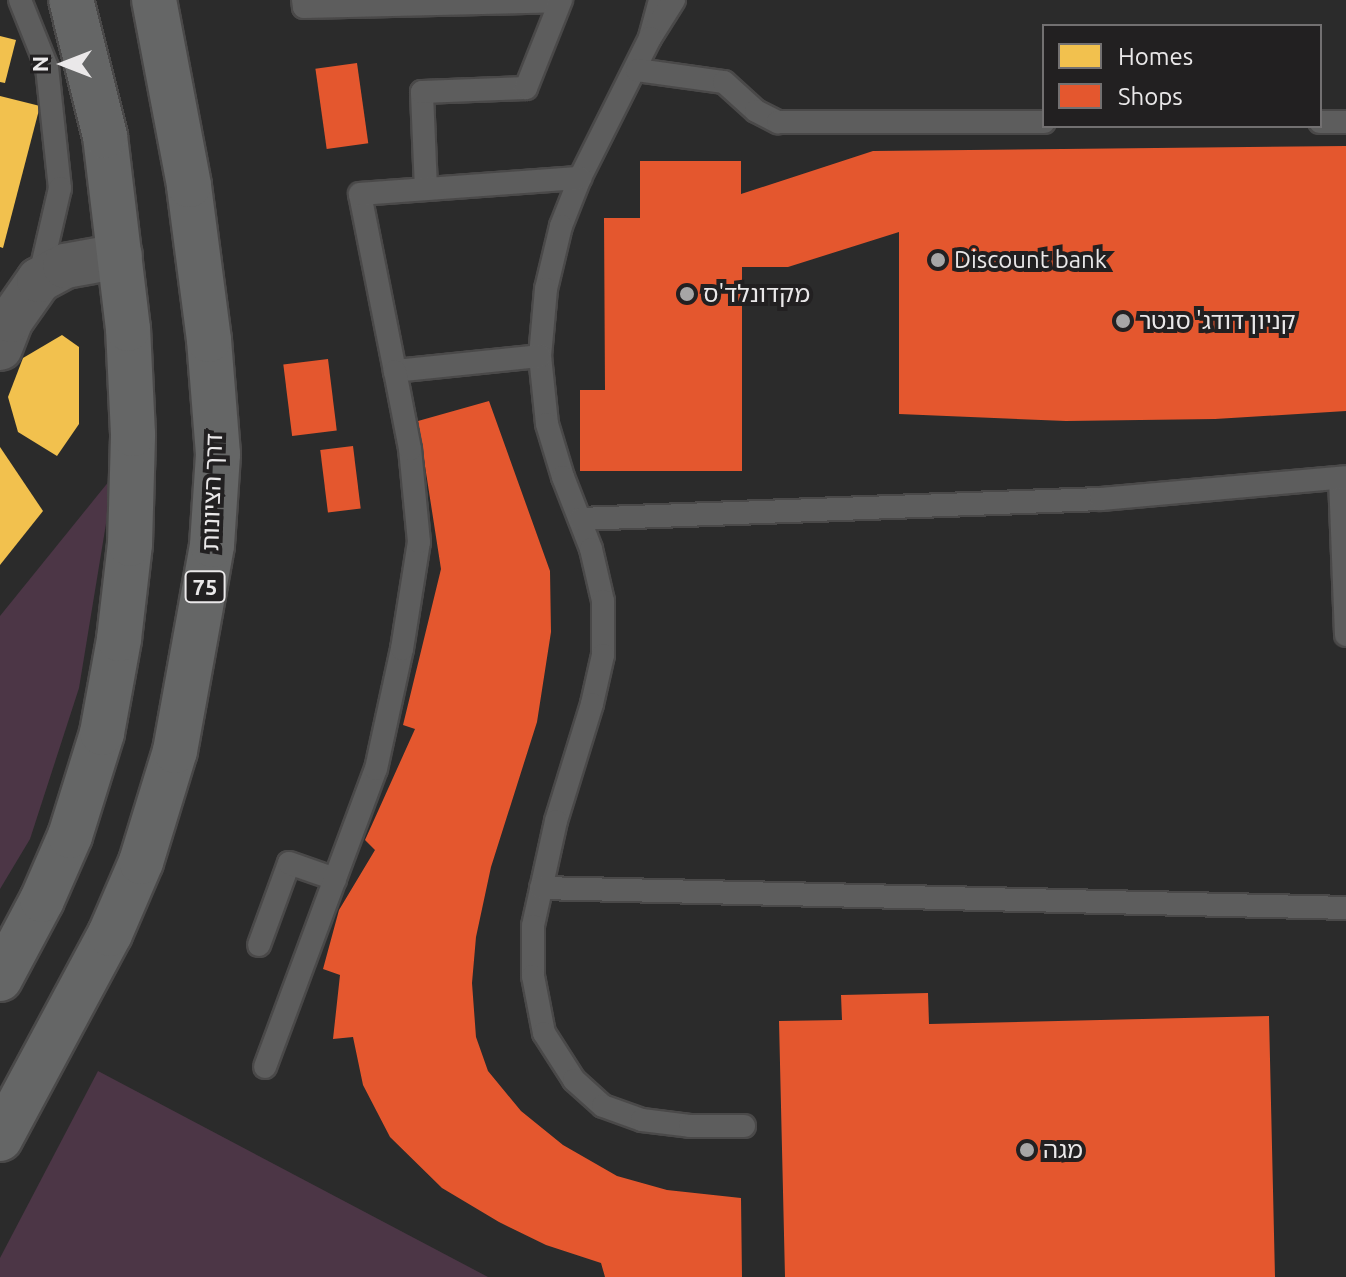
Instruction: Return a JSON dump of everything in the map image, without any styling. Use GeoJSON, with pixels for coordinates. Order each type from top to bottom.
{"type":"FeatureCollection","features":[{"type":"Feature","properties":{"kind":"highway"},"geometry":{"type":"LineString","coordinates":[[0,979],[13,942],[70,836],[102,733],[119,639],[130,544],[133,434],[128,329],[105,136],[71,0]]}},
{"type":"Feature","properties":{"kind":"highway","name":"דרך הציונות"},"geometry":{"type":"LineString","coordinates":[[0,1139],[110,934],[141,862],[175,751],[210,560],[218,454],[209,340],[189,185],[154,0]]}},
{"type":"Feature","properties":{"kind":"highway"},"geometry":{"type":"LineString","coordinates":[[166,53],[167,0]]}},
{"type":"Feature","properties":{"kind":"street"},"geometry":{"type":"LineString","coordinates":[[0,348],[11,320],[39,280],[65,266],[120,256]]}},
{"type":"Feature","properties":{"kind":"lane"},"geometry":{"type":"LineString","coordinates":[[20,0],[47,67],[60,188],[39,280]]}},
{"type":"Feature","properties":{"kind":"lane"},"geometry":{"type":"LineString","coordinates":[[303,0],[304,7],[560,1],[526,88],[422,92],[426,189]]}},
{"type":"Feature","properties":{"kind":"lane"},"geometry":{"type":"LineString","coordinates":[[660,0],[637,70],[580,178],[561,226],[546,289],[540,356],[547,424],[591,549],[603,601],[603,655],[592,704],[556,821],[541,888],[533,926],[533,976],[544,1033],[574,1080],[603,1106],[642,1120],[690,1126],[744,1126]]}},
{"type":"Feature","properties":{"kind":"lane"},"geometry":{"type":"LineString","coordinates":[[650,38],[674,0]]}},
{"type":"Feature","properties":{"kind":"lane"},"geometry":{"type":"LineString","coordinates":[[637,70],[724,82],[756,111],[778,122],[1042,122]]}},
{"type":"Feature","properties":{"kind":"lane"},"geometry":{"type":"LineString","coordinates":[[1322,122],[1346,122]]}},
{"type":"Feature","properties":{"kind":"lane"},"geometry":{"type":"LineString","coordinates":[[265,1067],[376,769],[402,649],[419,542],[410,449],[360,194],[580,178]]}},
{"type":"Feature","properties":{"kind":"lane"},"geometry":{"type":"LineString","coordinates":[[395,371],[540,356]]}},
{"type":"Feature","properties":{"kind":"lane"},"geometry":{"type":"LineString","coordinates":[[580,519],[1101,499],[1343,478],[1346,635]]}},
{"type":"Feature","properties":{"kind":"lane"},"geometry":{"type":"LineString","coordinates":[[259,945],[289,863],[335,879]]}},
{"type":"Feature","properties":{"kind":"lane"},"geometry":{"type":"LineString","coordinates":[[541,888],[1346,908]]}},
{"type":"Feature","properties":{"kind":"shaded area"},"geometry":{"type":"Polygon","coordinates":[[[114,475],[79,688],[30,839],[0,889],[0,616],[114,475]]]}},
{"type":"Feature","properties":{"kind":"shaded area"},"geometry":{"type":"Polygon","coordinates":[[[98,1071],[488,1277],[0,1277],[0,1258],[98,1071]]]}},
{"type":"Feature","properties":{"kind":"building: Homes"},"geometry":{"type":"Polygon","coordinates":[[[0,36],[16,40],[5,83],[0,82],[0,36]]]}},
{"type":"Feature","properties":{"kind":"building: Homes"},"geometry":{"type":"Polygon","coordinates":[[[0,96],[40,106],[3,248],[0,247],[0,96]]]}},
{"type":"Feature","properties":{"kind":"building: Homes"},"geometry":{"type":"Polygon","coordinates":[[[62,335],[79,347],[79,424],[57,456],[18,432],[8,397],[23,358],[62,335]]]}},
{"type":"Feature","properties":{"kind":"building: Homes"},"geometry":{"type":"Polygon","coordinates":[[[0,447],[43,511],[0,565],[0,447]]]}},
{"type":"Feature","properties":{"kind":"building: Shops"},"geometry":{"type":"Polygon","coordinates":[[[357,63],[368,143],[327,149],[315,69],[357,63]]]}},
{"type":"Feature","properties":{"kind":"building: Shops","name":"קניון דודג' סנטר"},"geometry":{"type":"Polygon","coordinates":[[[1346,146],[1346,411],[1215,419],[1066,421],[899,414],[899,232],[788,267],[742,267],[742,471],[580,471],[580,390],[605,390],[604,218],[640,218],[640,161],[741,161],[741,194],[873,151],[1346,146]]]}},
{"type":"Feature","properties":{"kind":"building: Shops"},"geometry":{"type":"Polygon","coordinates":[[[328,359],[337,430],[292,436],[283,364],[328,359]]]}},
{"type":"Feature","properties":{"kind":"building: Shops"},"geometry":{"type":"Polygon","coordinates":[[[489,401],[550,571],[551,632],[537,722],[491,867],[476,937],[472,983],[476,1037],[488,1071],[521,1111],[563,1145],[617,1176],[667,1190],[741,1198],[742,1277],[605,1277],[601,1263],[546,1245],[499,1222],[442,1188],[390,1137],[363,1085],[353,1037],[333,1039],[340,975],[323,969],[339,910],[375,850],[365,840],[415,729],[403,725],[441,569],[418,421],[489,401]]]}},
{"type":"Feature","properties":{"kind":"building: Shops"},"geometry":{"type":"Polygon","coordinates":[[[353,446],[361,509],[328,513],[320,450],[353,446]]]}},
{"type":"Feature","properties":{"kind":"building: Shops","name":"מגה"},"geometry":{"type":"Polygon","coordinates":[[[928,993],[929,1024],[1269,1016],[1275,1277],[785,1277],[779,1021],[842,1020],[841,995],[928,993]]]}},
{"type":"Feature","properties":{"kind":"place","name":"Discount bank"},"geometry":{"type":"Point","coordinates":[938,260]}},
{"type":"Feature","properties":{"kind":"place","name":"מקדונלד'ס"},"geometry":{"type":"Point","coordinates":[687,294]}},
{"type":"Feature","properties":{"kind":"place","name":"קניון דודג' סנטר"},"geometry":{"type":"Point","coordinates":[1123,321]}},
{"type":"Feature","properties":{"kind":"place","name":"מגה"},"geometry":{"type":"Point","coordinates":[1027,1150]}}]}
